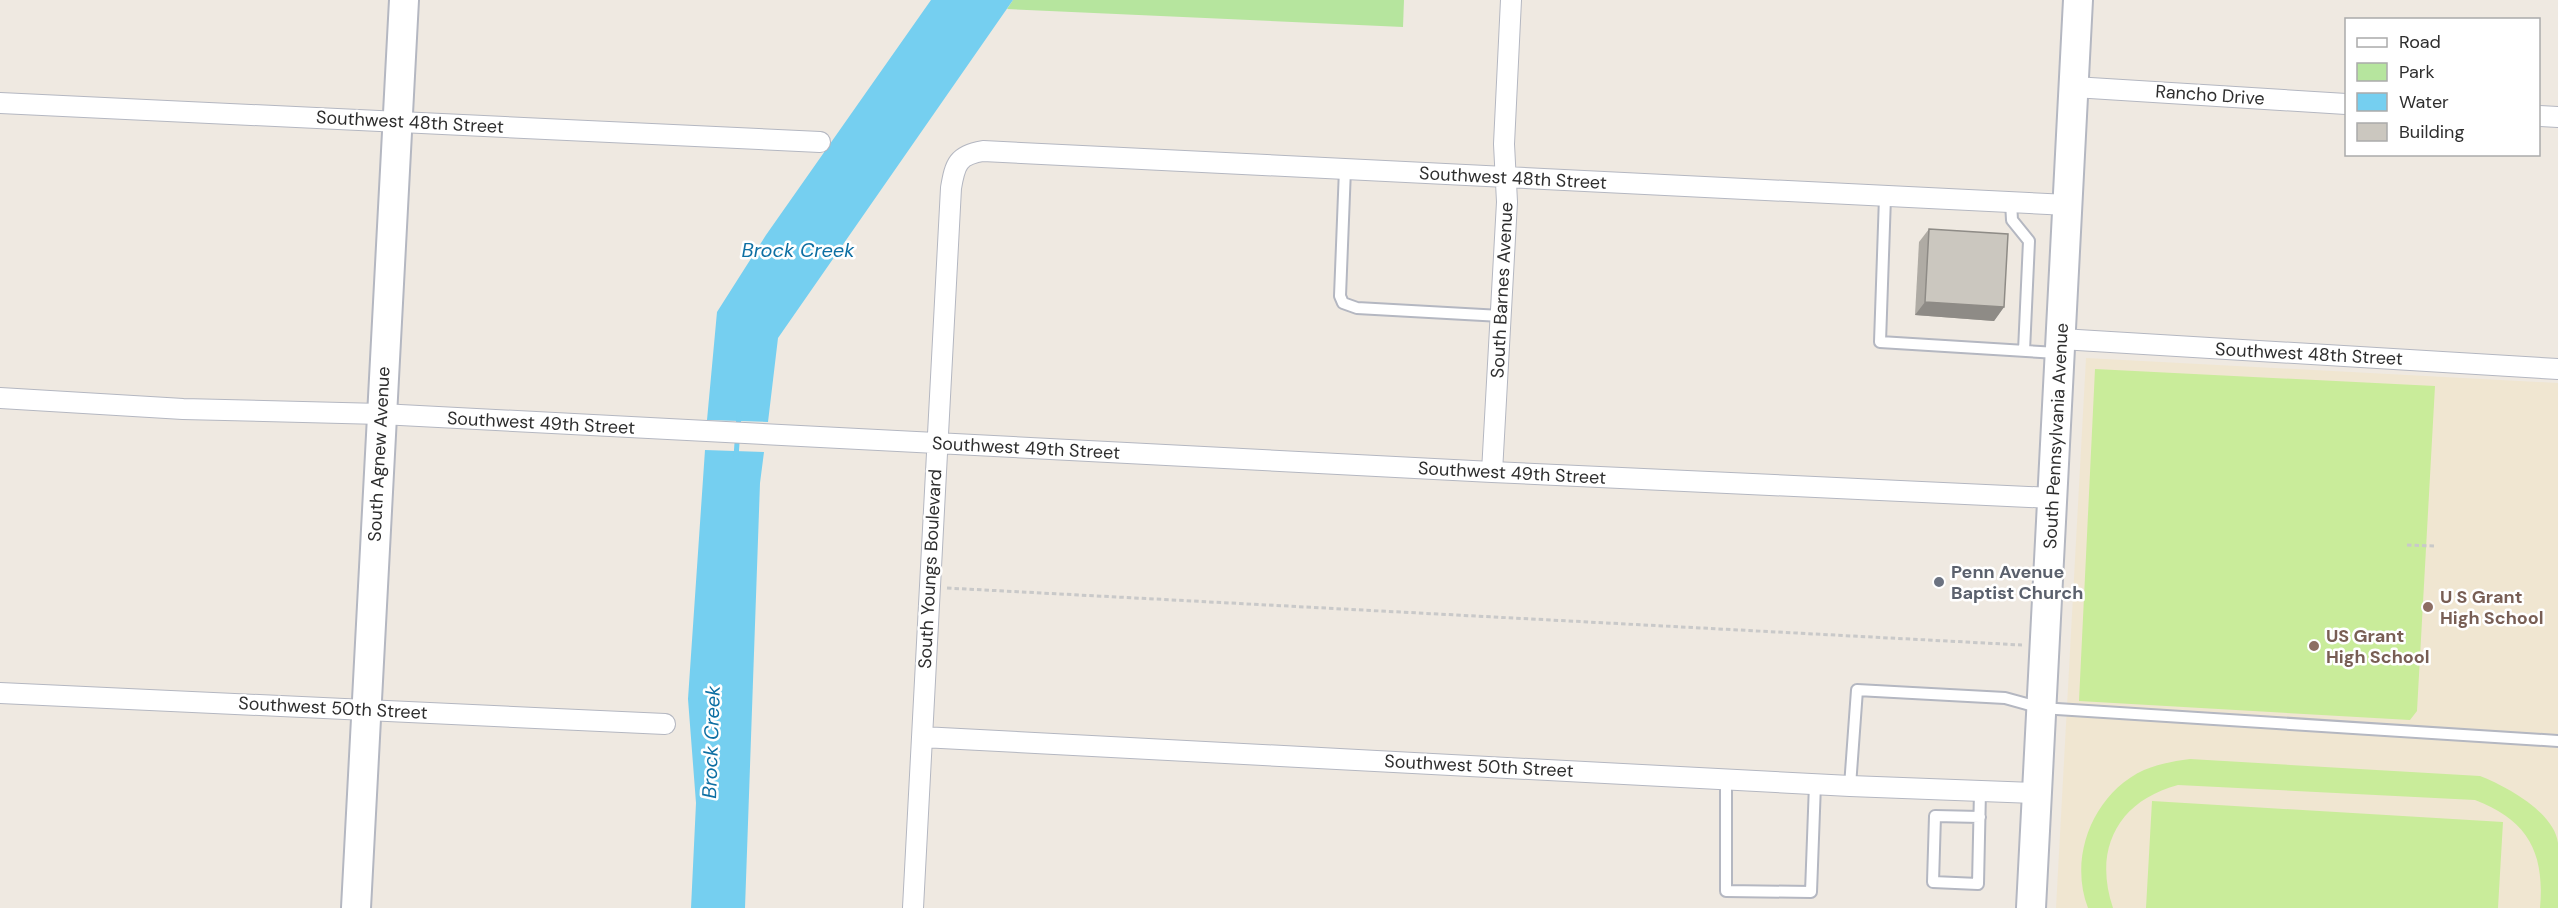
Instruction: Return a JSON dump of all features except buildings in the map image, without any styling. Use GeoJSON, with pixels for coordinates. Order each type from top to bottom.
{"type":"FeatureCollection","features":[{"type":"Feature","properties":{"kind":"street","name":"South Agnew Avenue"},"geometry":{"type":"LineString","coordinates":[[356,908],[404,0]]}},
{"type":"Feature","properties":{"kind":"street","name":"South Barnes Avenue"},"geometry":{"type":"LineString","coordinates":[[1492,472],[1507,202],[1504,144],[1511,0]]}},
{"type":"Feature","properties":{"kind":"street","name":"South Pennsylvania Avenue"},"geometry":{"type":"LineString","coordinates":[[2031,908],[2079,0]]}},
{"type":"Feature","properties":{"kind":"street","name":"Rancho Drive"},"geometry":{"type":"LineString","coordinates":[[2074,87],[2345,104]]}},
{"type":"Feature","properties":{"kind":"street","name":"Southwest 48th Street"},"geometry":{"type":"LineString","coordinates":[[0,103],[820,142]]}},
{"type":"Feature","properties":{"kind":"street"},"geometry":{"type":"LineString","coordinates":[[2540,116],[2558,117]]}},
{"type":"Feature","properties":{"kind":"street","name":"Southwest 48th Street"},"geometry":{"type":"LineString","coordinates":[[960,159],[970,153],[983,151],[2067,205]]}},
{"type":"Feature","properties":{"kind":"street","name":"South Youngs Boulevard"},"geometry":{"type":"LineString","coordinates":[[913,908],[951,188],[954,170],[960,159]]}},
{"type":"Feature","properties":{"kind":"street","name":"Southwest 48th Street"},"geometry":{"type":"LineString","coordinates":[[2060,346],[2558,369]]}},
{"type":"Feature","properties":{"kind":"street","name":"Southwest 49th Street"},"geometry":{"type":"LineString","coordinates":[[0,398],[183,409],[381,414],[1492,472],[2052,498]]}},
{"type":"Feature","properties":{"kind":"street","name":"Southwest 50th Street"},"geometry":{"type":"LineString","coordinates":[[0,693],[665,724]]}},
{"type":"Feature","properties":{"kind":"street","name":"Southwest 50th Street"},"geometry":{"type":"LineString","coordinates":[[922,736],[1850,786],[2037,793]]}},
{"type":"Feature","properties":{"kind":"lane"},"geometry":{"type":"LineString","coordinates":[[1345,169],[1340,296],[1343,303],[1348,307],[1357,308],[1501,316]]}},
{"type":"Feature","properties":{"kind":"lane"},"geometry":{"type":"LineString","coordinates":[[1885,197],[1880,342],[2024,351],[2060,346]]}},
{"type":"Feature","properties":{"kind":"lane"},"geometry":{"type":"LineString","coordinates":[[2011,202],[2012,220],[2029,241],[2024,351]]}},
{"type":"Feature","properties":{"kind":"lane"},"geometry":{"type":"LineString","coordinates":[[1850,786],[1857,690],[2005,698],[2041,708],[2558,741]]}},
{"type":"Feature","properties":{"kind":"lane"},"geometry":{"type":"LineString","coordinates":[[1726,779],[1726,891],[1810,892],[1815,784]]}},
{"type":"Feature","properties":{"kind":"lane"},"geometry":{"type":"LineString","coordinates":[[1980,791],[1980,817],[1978,884],[1933,882],[1935,816],[1980,817]]}},
{"type":"Feature","properties":{"kind":"path"},"geometry":{"type":"LineString","coordinates":[[2407,545],[2437,546]]}},
{"type":"Feature","properties":{"kind":"path"},"geometry":{"type":"LineString","coordinates":[[930,587],[2044,646]]}},
{"type":"Feature","properties":{"kind":"shaded area","name":"US Grant High School"},"geometry":{"type":"Polygon","coordinates":[[[2086,358],[2558,383],[2558,908],[2056,908],[2086,358]]]}},
{"type":"Feature","properties":{"kind":"green space"},"geometry":{"type":"Polygon","coordinates":[[[1013,0],[1404,0],[1403,27],[1007,9],[1013,0]]]}},
{"type":"Feature","properties":{"kind":"green space"},"geometry":{"type":"Polygon","coordinates":[[[2095,369],[2435,386],[2417,711],[2410,720],[2079,701],[2095,369]]]}},
{"type":"Feature","properties":{"kind":"green space"},"geometry":{"type":"Polygon","coordinates":[[[2190,759],[2480,776],[2515,793],[2538,811],[2555,832],[2558,843],[2558,908],[2540,908],[2541,888],[2536,855],[2520,828],[2493,808],[2475,800],[2178,785],[2157,792],[2126,815],[2109,847],[2106,866],[2113,908],[2088,908],[2081,868],[2090,828],[2099,810],[2126,780],[2155,766],[2190,759]]]}},
{"type":"Feature","properties":{"kind":"green space"},"geometry":{"type":"Polygon","coordinates":[[[2152,801],[2503,822],[2498,908],[2146,908],[2152,801]]]}},
{"type":"Feature","properties":{"kind":"water","name":"Brock Creek"},"geometry":{"type":"Polygon","coordinates":[[[931,0],[1013,0],[778,338],[768,422],[707,420],[717,312],[766,235],[931,0]]]}},
{"type":"Feature","properties":{"kind":"water","name":"Brock Creek"},"geometry":{"type":"Polygon","coordinates":[[[705,450],[764,452],[760,483],[745,908],[691,908],[696,803],[688,699],[705,450]]]}},
{"type":"Feature","properties":{"kind":"waterway","name":"Brock Creek"},"geometry":{"type":"LineString","coordinates":[[736,457],[739,415]]}},
{"type":"Feature","properties":{"kind":"place","name":"Penn Avenue Baptist Church"},"geometry":{"type":"Point","coordinates":[1939,582]}},
{"type":"Feature","properties":{"kind":"place","name":"U S Grant High School"},"geometry":{"type":"Point","coordinates":[2428,607]}},
{"type":"Feature","properties":{"kind":"place","name":"US Grant High School"},"geometry":{"type":"Point","coordinates":[2314,646]}}]}
